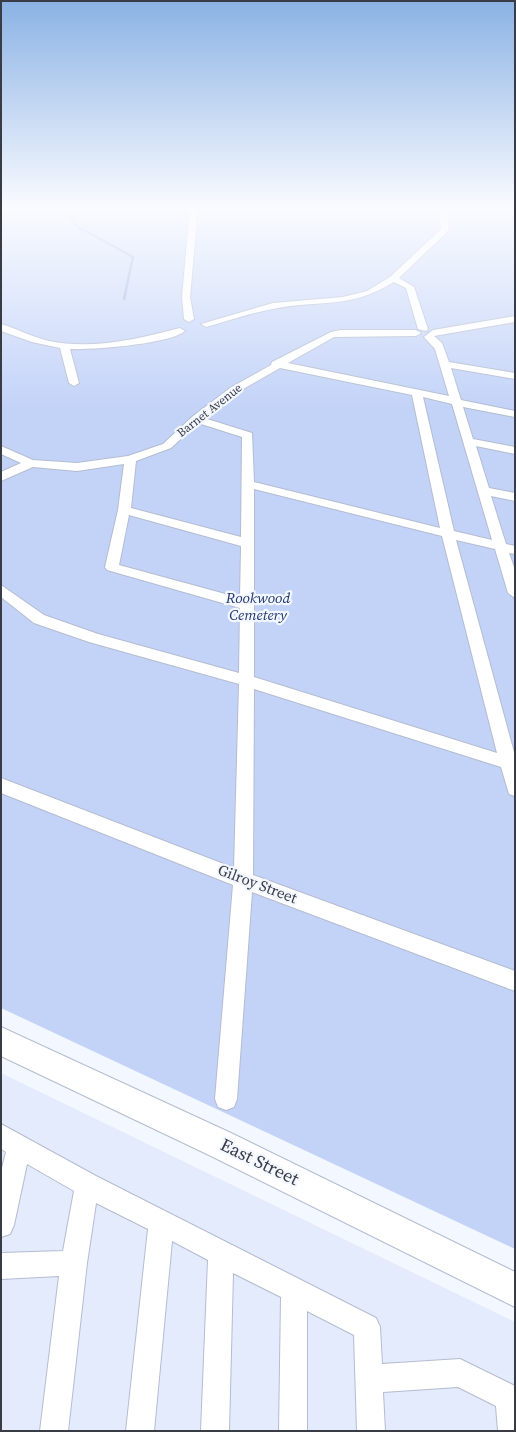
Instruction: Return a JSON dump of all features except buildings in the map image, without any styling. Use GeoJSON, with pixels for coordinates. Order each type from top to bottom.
{"type":"FeatureCollection","features":[{"type":"Feature","properties":{"kind":"main road","name":"East Street"},"geometry":{"type":"LineString","coordinates":[[1,1041],[220,1144],[515,1290]]}},
{"type":"Feature","properties":{"kind":"street"},"geometry":{"type":"LineString","coordinates":[[188,275],[186,297],[189,319]]}},
{"type":"Feature","properties":{"kind":"street"},"geometry":{"type":"LineString","coordinates":[[1,327],[38,342],[65,348],[105,346],[180,331],[194,332],[205,327],[206,324],[273,306],[353,298],[370,293],[397,275]]}},
{"type":"Feature","properties":{"kind":"street"},"geometry":{"type":"LineString","coordinates":[[393,279],[410,287],[425,333],[439,346],[454,401],[515,593]]}},
{"type":"Feature","properties":{"kind":"street"},"geometry":{"type":"LineString","coordinates":[[180,331],[176,324],[189,319],[200,320],[206,324]]}},
{"type":"Feature","properties":{"kind":"street","name":"Barnet Avenue"},"geometry":{"type":"LineString","coordinates":[[1,449],[31,462],[77,467],[130,459],[167,446],[196,419],[234,390],[276,364],[331,335],[341,332],[425,333],[515,319]]}},
{"type":"Feature","properties":{"kind":"street"},"geometry":{"type":"LineString","coordinates":[[65,348],[74,383]]}},
{"type":"Feature","properties":{"kind":"street"},"geometry":{"type":"LineString","coordinates":[[276,364],[454,401]]}},
{"type":"Feature","properties":{"kind":"street"},"geometry":{"type":"LineString","coordinates":[[444,364],[515,376]]}},
{"type":"Feature","properties":{"kind":"street"},"geometry":{"type":"LineString","coordinates":[[417,392],[448,533],[511,764],[515,790]]}},
{"type":"Feature","properties":{"kind":"street"},"geometry":{"type":"LineString","coordinates":[[196,419],[248,435],[245,680],[246,774],[243,880],[226,1099]]}},
{"type":"Feature","properties":{"kind":"street"},"geometry":{"type":"LineString","coordinates":[[467,441],[515,452]]}},
{"type":"Feature","properties":{"kind":"street"},"geometry":{"type":"LineString","coordinates":[[130,459],[124,510],[112,567],[246,605]]}},
{"type":"Feature","properties":{"kind":"street"},"geometry":{"type":"LineString","coordinates":[[247,484],[515,550]]}},
{"type":"Feature","properties":{"kind":"street"},"geometry":{"type":"LineString","coordinates":[[124,510],[246,543]]}},
{"type":"Feature","properties":{"kind":"street"},"geometry":{"type":"LineString","coordinates":[[1,590],[39,619],[94,638],[245,680],[511,764]]}},
{"type":"Feature","properties":{"kind":"street","name":"Gilroy Street"},"geometry":{"type":"LineString","coordinates":[[1,785],[243,880],[515,981]]}},
{"type":"Feature","properties":{"kind":"street"},"geometry":{"type":"LineString","coordinates":[[10,1142],[87,1185],[367,1327],[372,1431]]}},
{"type":"Feature","properties":{"kind":"street"},"geometry":{"type":"LineString","coordinates":[[54,1431],[74,1263],[87,1185]]}},
{"type":"Feature","properties":{"kind":"street"},"geometry":{"type":"LineString","coordinates":[[140,1431],[161,1222]]}},
{"type":"Feature","properties":{"kind":"street"},"geometry":{"type":"LineString","coordinates":[[214,1431],[221,1253]]}},
{"type":"Feature","properties":{"kind":"street"},"geometry":{"type":"LineString","coordinates":[[1,1266],[74,1263]]}},
{"type":"Feature","properties":{"kind":"street"},"geometry":{"type":"LineString","coordinates":[[369,1378],[460,1373],[512,1400],[512,1431]]}},
{"type":"Feature","properties":{"kind":"lane"},"geometry":{"type":"LineString","coordinates":[[454,401],[515,414]]}},
{"type":"Feature","properties":{"kind":"lane"},"geometry":{"type":"LineString","coordinates":[[1,477],[31,462]]}},
{"type":"Feature","properties":{"kind":"lane"},"geometry":{"type":"LineString","coordinates":[[482,490],[515,497]]}},
{"type":"Feature","properties":{"kind":"lane"},"geometry":{"type":"LineString","coordinates":[[1,1226],[10,1142]]}},
{"type":"Feature","properties":{"kind":"lane"},"geometry":{"type":"LineString","coordinates":[[293,1431],[294,1290]]}},
{"type":"Feature","properties":{"kind":"shaded area"},"geometry":{"type":"Polygon","coordinates":[[[1,1073],[515,1322],[515,1431],[1,1431],[1,1073]]]}},
{"type":"Feature","properties":{"kind":"green space","name":"Rookwood Cemetery"},"geometry":{"type":"Polygon","coordinates":[[[1,275],[515,275],[515,1249],[1,1008],[1,275]]]}},
{"type":"Feature","properties":{"kind":"waterway"},"geometry":{"type":"LineString","coordinates":[[124,299],[129,275]]}}]}
